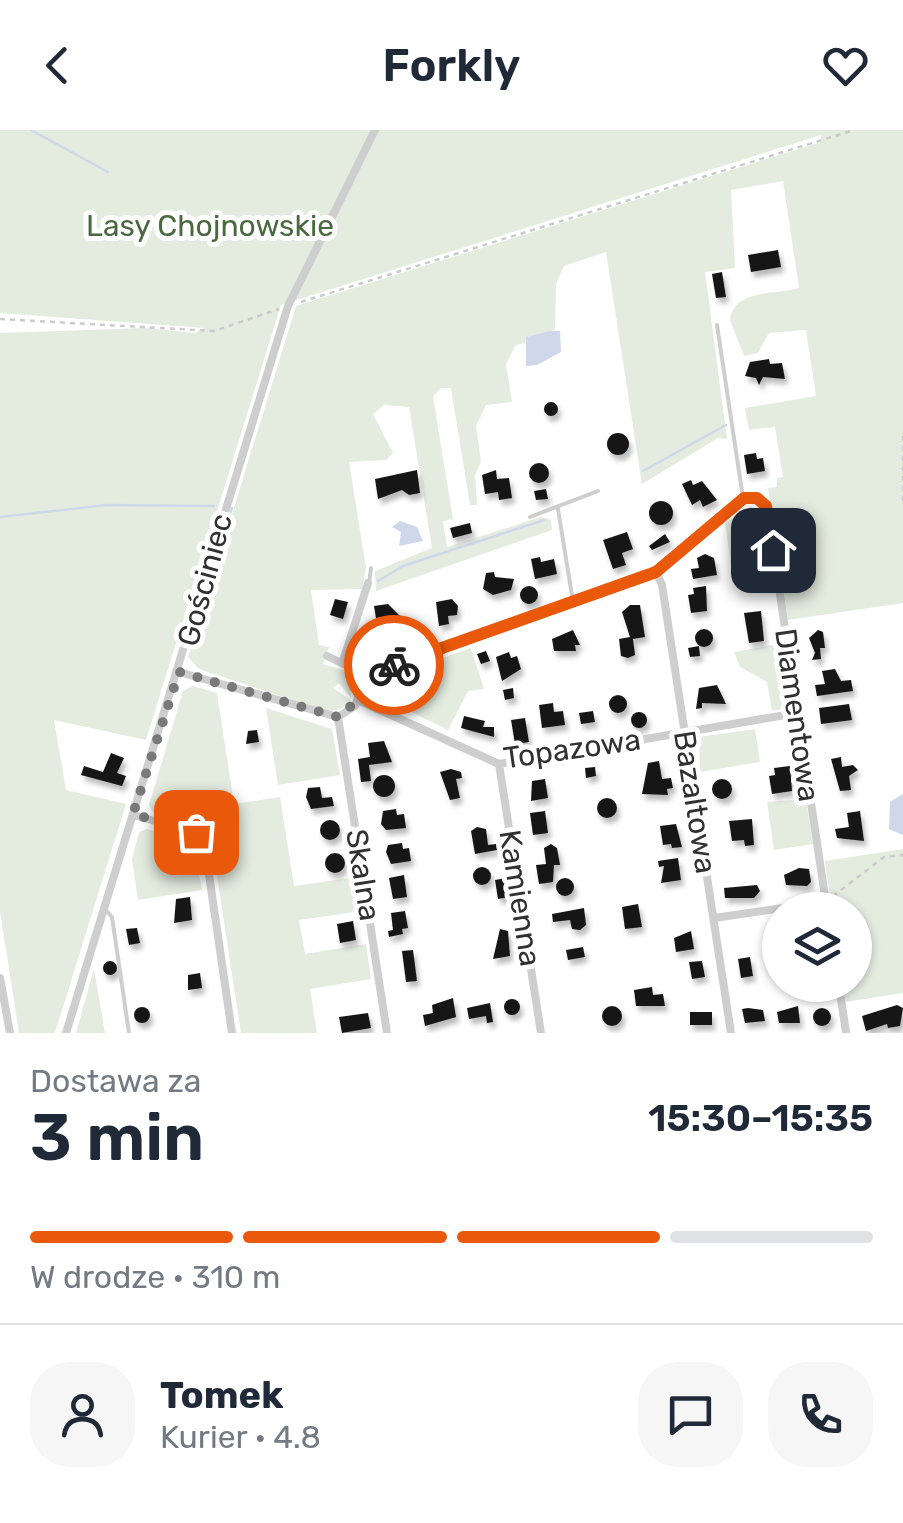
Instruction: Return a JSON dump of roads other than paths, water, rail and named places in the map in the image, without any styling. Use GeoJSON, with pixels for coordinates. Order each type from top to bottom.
{"type":"FeatureCollection","features":[{"type":"Feature","properties":{"kind":"street","name":"Gościniec"},"geometry":{"type":"LineString","coordinates":[[66,1033],[179,672],[222,514],[290,303],[375,130]]}},
{"type":"Feature","properties":{"kind":"street"},"geometry":{"type":"LineString","coordinates":[[358,678],[656,572],[744,498]]}},
{"type":"Feature","properties":{"kind":"street","name":"Diamentowa"},"geometry":{"type":"LineString","coordinates":[[744,498],[757,498],[766,506],[824,892]]}},
{"type":"Feature","properties":{"kind":"street","name":"Bazaltowa"},"geometry":{"type":"LineString","coordinates":[[656,572],[662,584],[731,1033]]}},
{"type":"Feature","properties":{"kind":"street"},"geometry":{"type":"LineString","coordinates":[[343,661],[368,583]]}},
{"type":"Feature","properties":{"kind":"street"},"geometry":{"type":"LineString","coordinates":[[179,672],[338,717],[358,700],[358,678],[343,661],[327,656]]}},
{"type":"Feature","properties":{"kind":"street","name":"Topazowa"},"geometry":{"type":"LineString","coordinates":[[358,700],[499,764],[797,712]]}},
{"type":"Feature","properties":{"kind":"street","name":"Skalna"},"geometry":{"type":"LineString","coordinates":[[338,717],[387,1033]]}},
{"type":"Feature","properties":{"kind":"street","name":"Kamienna"},"geometry":{"type":"LineString","coordinates":[[499,764],[541,1033]]}},
{"type":"Feature","properties":{"kind":"street"},"geometry":{"type":"LineString","coordinates":[[133,814],[196,832],[204,840],[232,1033]]}},
{"type":"Feature","properties":{"kind":"street"},"geometry":{"type":"LineString","coordinates":[[714,918],[762,913]]}},
{"type":"Feature","properties":{"kind":"street"},"geometry":{"type":"LineString","coordinates":[[0,978],[10,1033]]}},
{"type":"Feature","properties":{"kind":"street"},"geometry":{"type":"LineString","coordinates":[[841,1002],[846,1033]]}},
{"type":"Feature","properties":{"kind":"lane"},"geometry":{"type":"LineString","coordinates":[[717,325],[730,436],[744,498]]}},
{"type":"Feature","properties":{"kind":"lane"},"geometry":{"type":"LineString","coordinates":[[530,517],[598,491]]}},
{"type":"Feature","properties":{"kind":"lane"},"geometry":{"type":"LineString","coordinates":[[558,509],[573,602]]}},
{"type":"Feature","properties":{"kind":"lane"},"geometry":{"type":"LineString","coordinates":[[368,583],[371,568]]}},
{"type":"Feature","properties":{"kind":"lane"},"geometry":{"type":"LineString","coordinates":[[104,908],[112,917],[129,1033]]}},
{"type":"Feature","properties":{"kind":"water"},"geometry":{"type":"Polygon","coordinates":[[[560,331],[561,352],[537,365],[526,366],[526,337],[560,331]]]}},
{"type":"Feature","properties":{"kind":"water"},"geometry":{"type":"Polygon","coordinates":[[[400,521],[417,527],[423,541],[399,546],[401,532],[392,527],[400,521]]]}},
{"type":"Feature","properties":{"kind":"water"},"geometry":{"type":"Polygon","coordinates":[[[903,794],[903,835],[889,829],[890,802],[903,794]]]}},
{"type":"Feature","properties":{"kind":"waterway"},"geometry":{"type":"LineString","coordinates":[[31,130],[108,172]]}},
{"type":"Feature","properties":{"kind":"waterway"},"geometry":{"type":"LineString","coordinates":[[643,471],[726,425]]}},
{"type":"Feature","properties":{"kind":"waterway"},"geometry":{"type":"LineString","coordinates":[[0,517],[107,505],[214,506]]}},
{"type":"Feature","properties":{"kind":"waterway"},"geometry":{"type":"LineString","coordinates":[[202,600],[232,508]]}},
{"type":"Feature","properties":{"kind":"waterway"},"geometry":{"type":"LineString","coordinates":[[378,581],[403,566],[544,520]]}},
{"type":"Feature","properties":{"kind":"park label","name":"Lasy Chojnowskie"},"geometry":{"type":"Point","coordinates":[210,226]}}]}
